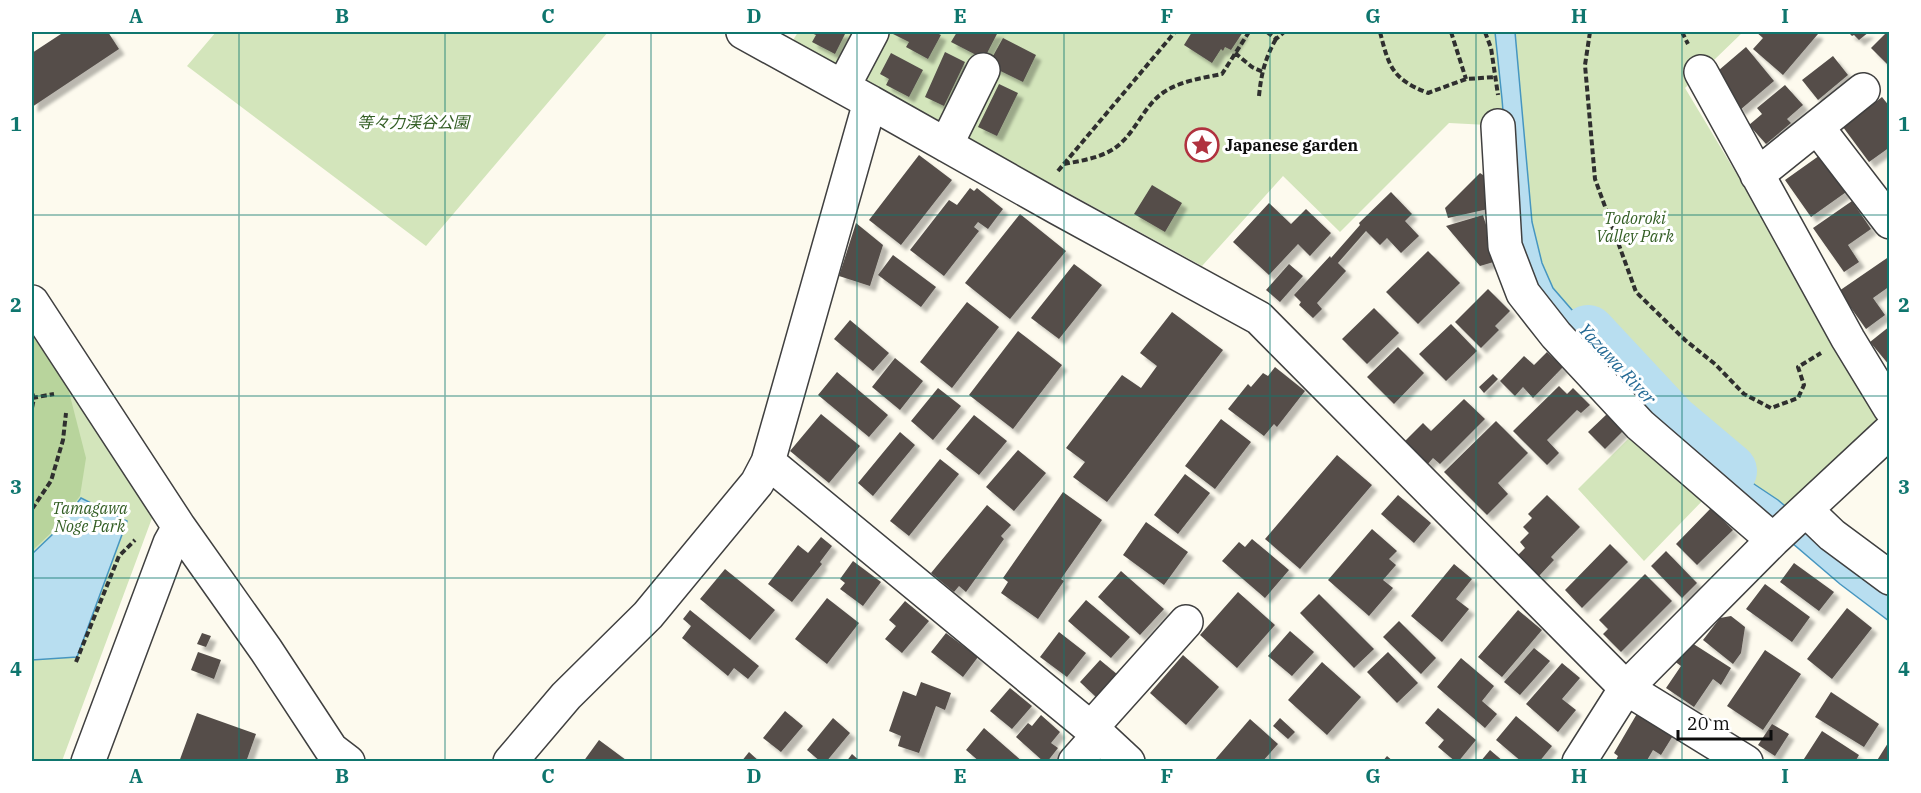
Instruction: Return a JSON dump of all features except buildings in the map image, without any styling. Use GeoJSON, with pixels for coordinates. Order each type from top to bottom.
{"type":"FeatureCollection","features":[{"type":"Feature","properties":{"kind":"street"},"geometry":{"type":"LineString","coordinates":[[743,32],[1259,318],[1626,688],[1746,762]]}},
{"type":"Feature","properties":{"kind":"street"},"geometry":{"type":"LineString","coordinates":[[510,762],[566,696],[648,615],[757,483],[768,462],[872,32]]}},
{"type":"Feature","properties":{"kind":"street"},"geometry":{"type":"LineString","coordinates":[[946,145],[983,70]]}},
{"type":"Feature","properties":{"kind":"street"},"geometry":{"type":"LineString","coordinates":[[1701,72],[1848,339],[1890,408]]}},
{"type":"Feature","properties":{"kind":"street"},"geometry":{"type":"LineString","coordinates":[[1757,175],[1863,90]]}},
{"type":"Feature","properties":{"kind":"street"},"geometry":{"type":"LineString","coordinates":[[1498,126],[1505,246],[1524,293],[1556,335],[1640,425],[1790,524],[1833,535],[1890,578]]}},
{"type":"Feature","properties":{"kind":"street"},"geometry":{"type":"LineString","coordinates":[[1817,127],[1890,222]]}},
{"type":"Feature","properties":{"kind":"street"},"geometry":{"type":"LineString","coordinates":[[32,302],[179,527],[266,650],[332,749],[348,762]]}},
{"type":"Feature","properties":{"kind":"street"},"geometry":{"type":"LineString","coordinates":[[1578,762],[1626,688],[1790,524],[1890,431]]}},
{"type":"Feature","properties":{"kind":"street"},"geometry":{"type":"LineString","coordinates":[[768,462],[1095,731],[1128,762]]}},
{"type":"Feature","properties":{"kind":"street"},"geometry":{"type":"LineString","coordinates":[[88,762],[170,543],[179,527]]}},
{"type":"Feature","properties":{"kind":"street"},"geometry":{"type":"LineString","coordinates":[[1075,762],[1095,731],[1186,622]]}},
{"type":"Feature","properties":{"kind":"path"},"geometry":{"type":"LineString","coordinates":[[1037,196],[1175,32]]}},
{"type":"Feature","properties":{"kind":"path"},"geometry":{"type":"LineString","coordinates":[[1064,164],[1101,156],[1123,142],[1146,109],[1163,92],[1181,83],[1221,74],[1249,32]]}},
{"type":"Feature","properties":{"kind":"path"},"geometry":{"type":"LineString","coordinates":[[1267,32],[1276,39]]}},
{"type":"Feature","properties":{"kind":"path"},"geometry":{"type":"LineString","coordinates":[[1259,96],[1267,54],[1276,39],[1284,32]]}},
{"type":"Feature","properties":{"kind":"path"},"geometry":{"type":"LineString","coordinates":[[1380,32],[1390,68],[1407,85],[1428,93],[1466,79],[1496,77]]}},
{"type":"Feature","properties":{"kind":"path"},"geometry":{"type":"LineString","coordinates":[[1451,32],[1466,79]]}},
{"type":"Feature","properties":{"kind":"path"},"geometry":{"type":"LineString","coordinates":[[1485,32],[1491,48],[1496,77],[1498,126]]}},
{"type":"Feature","properties":{"kind":"path"},"geometry":{"type":"LineString","coordinates":[[1590,32],[1585,65],[1595,179],[1636,292],[1685,340],[1715,364],[1744,394],[1771,408],[1798,398],[1804,385],[1798,367],[1830,347],[1848,339]]}},
{"type":"Feature","properties":{"kind":"path"},"geometry":{"type":"LineString","coordinates":[[1235,53],[1252,67],[1263,72]]}},
{"type":"Feature","properties":{"kind":"path"},"geometry":{"type":"LineString","coordinates":[[33,398],[63,392]]}},
{"type":"Feature","properties":{"kind":"path"},"geometry":{"type":"LineString","coordinates":[[32,393],[32,408]]}},
{"type":"Feature","properties":{"kind":"path"},"geometry":{"type":"LineString","coordinates":[[32,509],[51,481],[63,440],[66,410]]}},
{"type":"Feature","properties":{"kind":"path"},"geometry":{"type":"LineString","coordinates":[[76,662],[119,556],[141,533]]}},
{"type":"Feature","properties":{"kind":"green space","name":"等々力渓谷公園"},"geometry":{"type":"Polygon","coordinates":[[[216,32],[608,32],[426,246],[187,66],[216,32]]]}},
{"type":"Feature","properties":{"kind":"green space","name":"Todoroki Valley Park"},"geometry":{"type":"Polygon","coordinates":[[[798,32],[1743,32],[1685,88],[1883,418],[1771,524],[1539,293],[1507,126],[1449,123],[1340,232],[1283,176],[1202,266],[792,42],[798,32]]]}},
{"type":"Feature","properties":{"kind":"green space","name":"Tamagawa Noge Park"},"geometry":{"type":"Polygon","coordinates":[[[32,333],[155,510],[62,761],[32,761],[32,333]]]}},
{"type":"Feature","properties":{"kind":"green space"},"geometry":{"type":"Polygon","coordinates":[[[32,335],[68,388],[86,458],[80,496],[53,531],[32,551],[32,335]]]}},
{"type":"Feature","properties":{"kind":"green space"},"geometry":{"type":"Polygon","coordinates":[[[1633,434],[1706,497],[1644,561],[1578,489],[1633,434]]]}},
{"type":"Feature","properties":{"kind":"water"},"geometry":{"type":"Polygon","coordinates":[[[1495,32],[1515,32],[1532,222],[1542,263],[1553,288],[1664,416],[1724,464],[1778,500],[1889,593],[1889,621],[1840,584],[1649,421],[1544,305],[1512,221],[1495,32]]]}},
{"type":"Feature","properties":{"kind":"water"},"geometry":{"type":"Polygon","coordinates":[[[81,498],[127,521],[77,657],[32,660],[32,554],[55,532],[81,498]]]}},
{"type":"Feature","properties":{"kind":"waterway","name":"Yazawa River"},"geometry":{"type":"LineString","coordinates":[[1588,333],[1672,423],[1729,471]]}},
{"type":"Feature","properties":{"kind":"place","name":"Japanese garden"},"geometry":{"type":"Point","coordinates":[1202,145]}}]}
